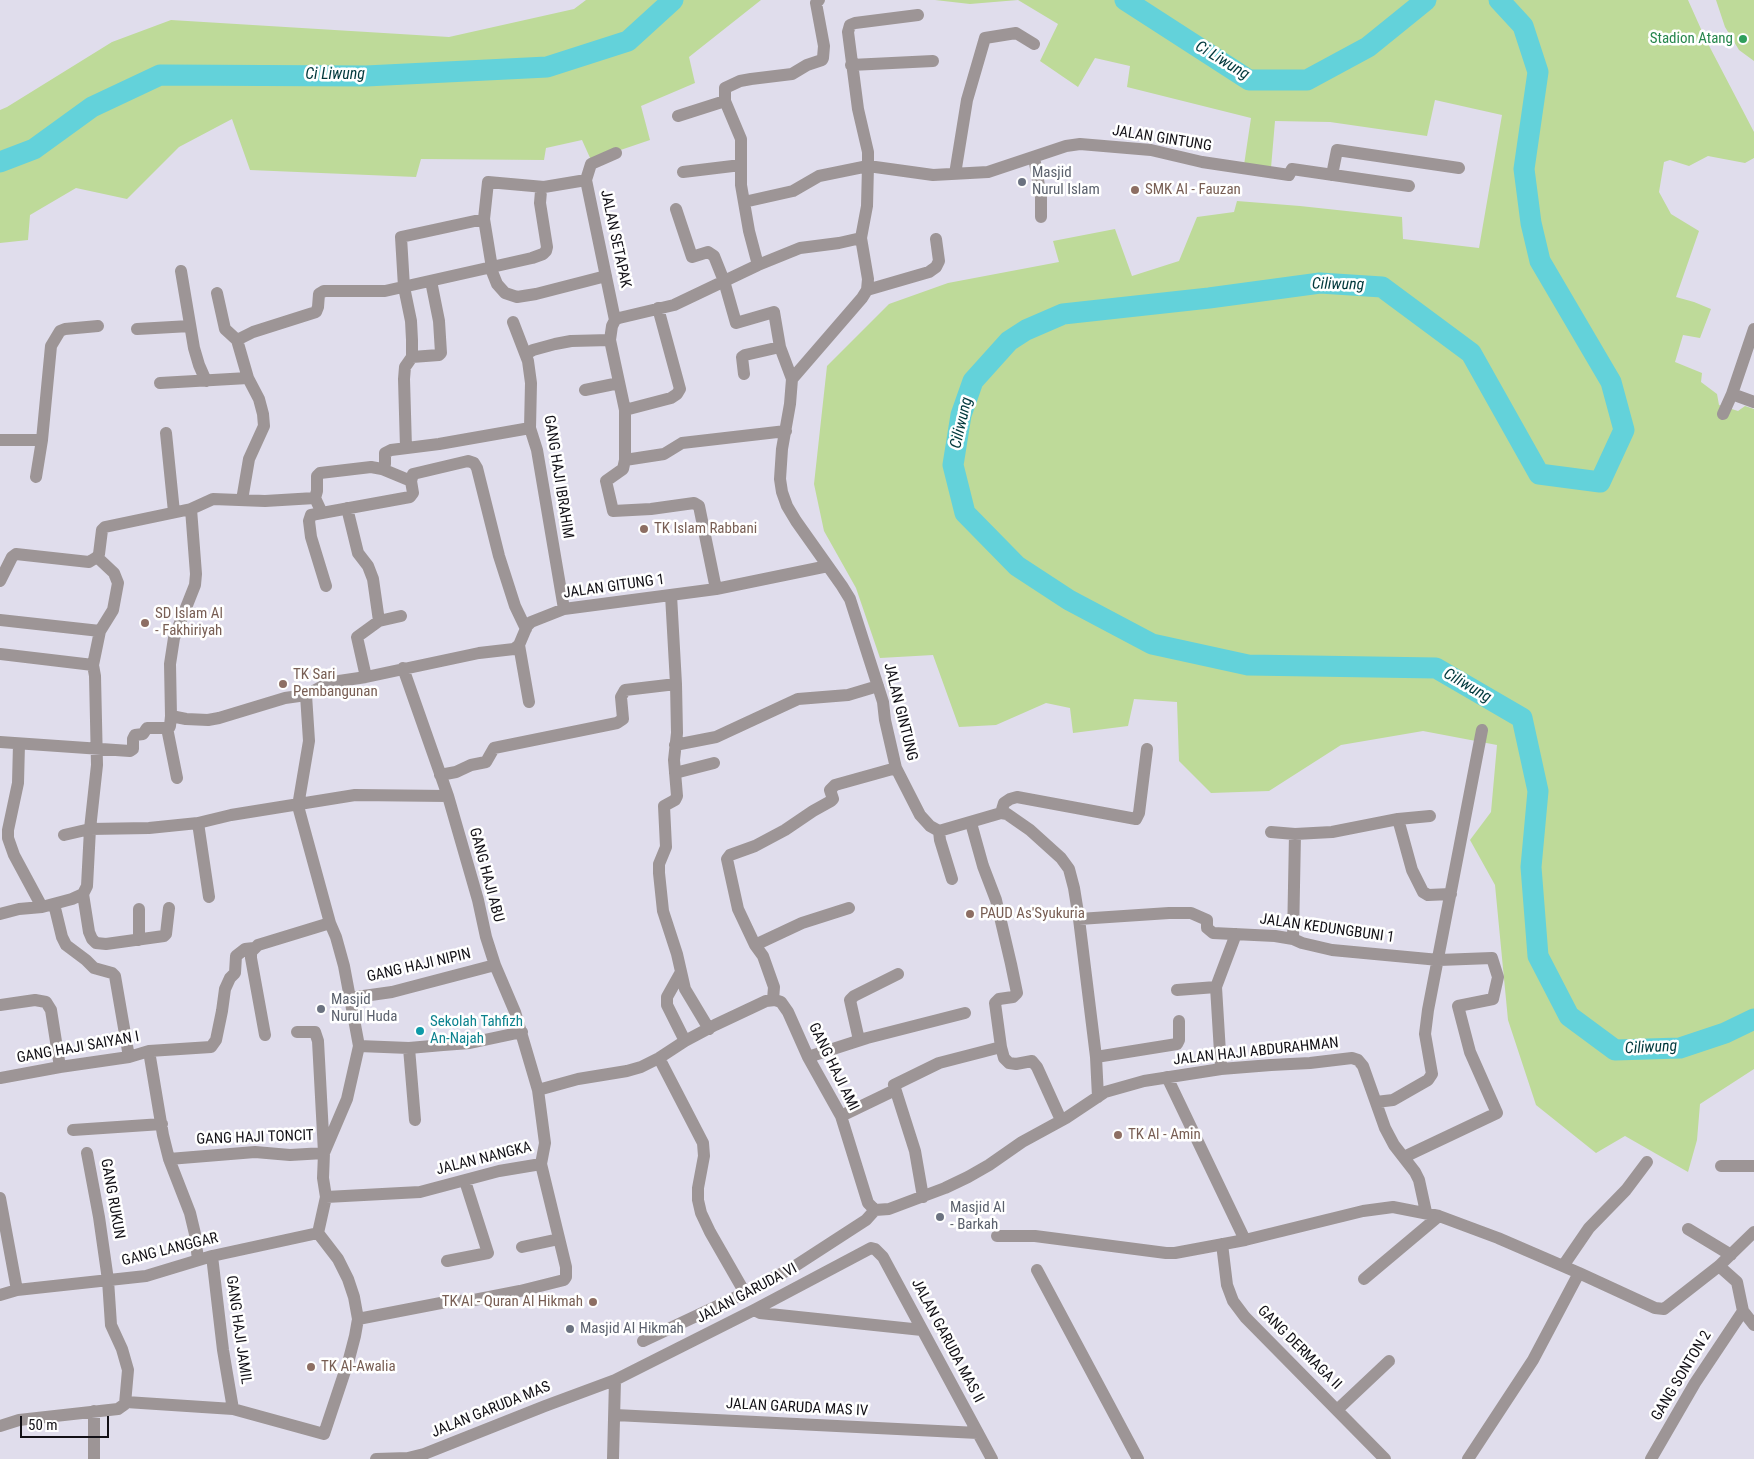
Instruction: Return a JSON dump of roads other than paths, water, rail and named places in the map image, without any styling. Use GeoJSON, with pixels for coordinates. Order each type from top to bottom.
{"type":"FeatureCollection","features":[{"type":"Feature","properties":{"kind":"street"},"geometry":{"type":"LineString","coordinates":[[758,264],[749,230],[741,185],[741,140],[724,101],[723,93],[726,86],[751,79],[792,74],[807,65],[822,60],[824,58],[824,46],[816,3],[819,0]]}},
{"type":"Feature","properties":{"kind":"street"},"geometry":{"type":"LineString","coordinates":[[792,379],[862,298],[868,279],[861,238],[868,206],[868,152],[858,109],[848,32],[850,25],[918,15]]}},
{"type":"Feature","properties":{"kind":"street"},"geometry":{"type":"LineString","coordinates":[[955,174],[967,100],[985,38],[1016,33],[1034,44]]}},
{"type":"Feature","properties":{"kind":"street"},"geometry":{"type":"LineString","coordinates":[[852,65],[933,61]]}},
{"type":"Feature","properties":{"kind":"street"},"geometry":{"type":"LineString","coordinates":[[678,116],[724,101]]}},
{"type":"Feature","properties":{"kind":"street","name":"JALAN GINTUNG"},"geometry":{"type":"LineString","coordinates":[[744,202],[793,190],[819,176],[868,166],[934,176],[988,172],[1066,146],[1090,145],[1151,150],[1202,162],[1289,175],[1292,169],[1409,186]]}},
{"type":"Feature","properties":{"kind":"street"},"geometry":{"type":"LineString","coordinates":[[1332,175],[1337,150],[1459,168]]}},
{"type":"Feature","properties":{"kind":"street","name":"JALAN SETAPAK"},"geometry":{"type":"LineString","coordinates":[[615,320],[586,180],[591,164],[616,153]]}},
{"type":"Feature","properties":{"kind":"street"},"geometry":{"type":"LineString","coordinates":[[1034,158],[1042,197],[1041,217]]}},
{"type":"Feature","properties":{"kind":"street"},"geometry":{"type":"LineString","coordinates":[[683,172],[741,165]]}},
{"type":"Feature","properties":{"kind":"street"},"geometry":{"type":"LineString","coordinates":[[586,180],[544,187],[488,182],[484,219],[492,267],[497,284],[505,293],[517,297],[606,276]]}},
{"type":"Feature","properties":{"kind":"street"},"geometry":{"type":"LineString","coordinates":[[237,340],[253,332],[316,312],[319,294],[324,290],[377,292],[543,254],[546,251],[539,196],[544,187]]}},
{"type":"Feature","properties":{"kind":"street","name":"JALAN GINTUNG"},"geometry":{"type":"LineString","coordinates":[[676,208],[692,257],[708,252],[714,256],[736,323],[774,312],[780,347],[792,379],[790,404],[782,449],[780,479],[782,492],[787,506],[796,521],[850,599],[878,686],[896,768],[920,815],[930,826],[939,831]]}},
{"type":"Feature","properties":{"kind":"street"},"geometry":{"type":"LineString","coordinates":[[406,448],[404,380],[407,363],[412,357],[411,321],[404,287],[401,236],[484,219]]}},
{"type":"Feature","properties":{"kind":"street"},"geometry":{"type":"LineString","coordinates":[[716,589],[701,512],[698,506],[694,503],[651,509],[613,511],[606,481],[623,469],[625,460],[625,410],[610,340],[615,320],[674,305],[758,264],[800,248],[861,238]]}},
{"type":"Feature","properties":{"kind":"street"},"geometry":{"type":"LineString","coordinates":[[866,290],[929,272],[936,267],[939,261],[936,238]]}},
{"type":"Feature","properties":{"kind":"street"},"geometry":{"type":"LineString","coordinates":[[181,271],[197,360],[206,381]]}},
{"type":"Feature","properties":{"kind":"street"},"geometry":{"type":"LineString","coordinates":[[412,357],[441,354],[438,321],[431,281]]}},
{"type":"Feature","properties":{"kind":"street"},"geometry":{"type":"LineString","coordinates":[[216,293],[225,328],[237,340],[248,378],[259,399],[264,414],[264,426],[250,459],[242,500]]}},
{"type":"Feature","properties":{"kind":"street"},"geometry":{"type":"LineString","coordinates":[[625,410],[671,398],[677,394],[680,388],[658,308]]}},
{"type":"Feature","properties":{"kind":"street","name":"GANG HAJI IBRAHIM"},"geometry":{"type":"LineString","coordinates":[[513,322],[526,354],[531,383],[530,428],[537,450],[564,609]]}},
{"type":"Feature","properties":{"kind":"street"},"geometry":{"type":"LineString","coordinates":[[36,477],[52,346],[60,331],[98,326]]}},
{"type":"Feature","properties":{"kind":"street"},"geometry":{"type":"LineString","coordinates":[[137,329],[190,326]]}},
{"type":"Feature","properties":{"kind":"street"},"geometry":{"type":"LineString","coordinates":[[1723,414],[1732,394],[1754,329]]}},
{"type":"Feature","properties":{"kind":"street"},"geometry":{"type":"LineString","coordinates":[[526,354],[555,344],[610,340]]}},
{"type":"Feature","properties":{"kind":"street"},"geometry":{"type":"LineString","coordinates":[[744,374],[742,357],[744,355],[780,347]]}},
{"type":"Feature","properties":{"kind":"street"},"geometry":{"type":"LineString","coordinates":[[160,383],[248,378]]}},
{"type":"Feature","properties":{"kind":"street"},"geometry":{"type":"LineString","coordinates":[[585,390],[619,384]]}},
{"type":"Feature","properties":{"kind":"street"},"geometry":{"type":"LineString","coordinates":[[1732,394],[1754,402]]}},
{"type":"Feature","properties":{"kind":"street"},"geometry":{"type":"LineString","coordinates":[[382,469],[385,464],[385,453],[391,450],[530,428]]}},
{"type":"Feature","properties":{"kind":"street"},"geometry":{"type":"LineString","coordinates":[[625,460],[664,454],[682,442],[786,431]]}},
{"type":"Feature","properties":{"kind":"street"},"geometry":{"type":"LineString","coordinates":[[166,432],[174,512]]}},
{"type":"Feature","properties":{"kind":"street"},"geometry":{"type":"LineString","coordinates":[[0,440],[42,440]]}},
{"type":"Feature","properties":{"kind":"street"},"geometry":{"type":"LineString","coordinates":[[0,742],[130,751],[133,750],[135,735],[143,734],[147,728],[186,719],[208,720],[230,716],[285,698],[306,696],[321,687],[339,681],[479,653],[514,649],[519,645],[526,629],[515,606],[504,572],[474,463],[468,461],[416,473],[411,477],[413,493],[410,497],[311,515],[308,521],[311,537],[326,586]]}},
{"type":"Feature","properties":{"kind":"street"},"geometry":{"type":"LineString","coordinates":[[322,513],[315,498],[317,491],[316,476],[318,473],[371,467],[382,469],[411,481]]}},
{"type":"Feature","properties":{"kind":"street"},"geometry":{"type":"LineString","coordinates":[[0,581],[12,557],[16,554],[86,563],[97,557],[101,547],[102,530],[105,527],[191,508],[213,499],[265,501],[315,498]]}},
{"type":"Feature","properties":{"kind":"street"},"geometry":{"type":"LineString","coordinates":[[177,778],[169,722],[169,681],[174,638],[195,586],[196,574],[191,508]]}},
{"type":"Feature","properties":{"kind":"street"},"geometry":{"type":"LineString","coordinates":[[347,508],[356,547],[374,579],[379,621]]}},
{"type":"Feature","properties":{"kind":"street"},"geometry":{"type":"LineString","coordinates":[[97,557],[114,573],[118,583],[113,610],[100,631],[93,665],[95,676],[97,765],[90,829],[87,886],[83,894],[89,932],[96,943],[106,944],[161,936],[166,934],[169,908]]}},
{"type":"Feature","properties":{"kind":"street","name":"JALAN GITUNG 1"},"geometry":{"type":"LineString","coordinates":[[526,629],[531,622],[564,609],[716,589],[828,566]]}},
{"type":"Feature","properties":{"kind":"street"},"geometry":{"type":"LineString","coordinates":[[671,595],[676,684],[675,773],[678,796],[675,800],[664,806],[666,847],[659,864],[662,911],[670,931],[685,989],[709,1029]]}},
{"type":"Feature","properties":{"kind":"street"},"geometry":{"type":"LineString","coordinates":[[366,677],[357,637],[379,621],[401,616]]}},
{"type":"Feature","properties":{"kind":"street"},"geometry":{"type":"LineString","coordinates":[[0,620],[100,631]]}},
{"type":"Feature","properties":{"kind":"street"},"geometry":{"type":"LineString","coordinates":[[519,645],[529,702]]}},
{"type":"Feature","properties":{"kind":"street"},"geometry":{"type":"LineString","coordinates":[[0,654],[93,665]]}},
{"type":"Feature","properties":{"kind":"street","name":"GANG HAJI ABU"},"geometry":{"type":"LineString","coordinates":[[403,668],[448,796],[478,900],[486,937],[522,1032],[538,1090]]}},
{"type":"Feature","properties":{"kind":"street"},"geometry":{"type":"LineString","coordinates":[[440,775],[452,774],[469,766],[486,762],[494,748],[618,724],[623,719],[621,697],[625,690],[676,684]]}},
{"type":"Feature","properties":{"kind":"street"},"geometry":{"type":"LineString","coordinates":[[675,745],[716,737],[798,699],[848,695],[878,686]]}},
{"type":"Feature","properties":{"kind":"street"},"geometry":{"type":"LineString","coordinates":[[0,1426],[19,1420],[118,1409],[124,1406],[126,1402],[233,1409],[324,1434],[351,1351],[358,1319],[348,1279],[338,1259],[318,1233],[326,1197],[324,1152],[347,1099],[359,1046],[344,966],[330,923],[298,806],[309,741],[306,696]]}},
{"type":"Feature","properties":{"kind":"street"},"geometry":{"type":"LineString","coordinates":[[1376,1102],[1392,1100],[1428,1080],[1432,1074],[1426,1034],[1428,1010],[1452,894],[1482,730]]}},
{"type":"Feature","properties":{"kind":"street"},"geometry":{"type":"LineString","coordinates":[[19,744],[18,783],[9,824],[8,838],[14,854],[48,906],[66,945],[94,968],[112,973],[115,976],[129,1057]]}},
{"type":"Feature","properties":{"kind":"street"},"geometry":{"type":"LineString","coordinates":[[1001,813],[1004,803],[1017,797],[1136,819],[1139,813],[1146,749]]}},
{"type":"Feature","properties":{"kind":"street"},"geometry":{"type":"LineString","coordinates":[[675,773],[714,763]]}},
{"type":"Feature","properties":{"kind":"street"},"geometry":{"type":"LineString","coordinates":[[538,1090],[578,1079],[627,1071],[659,1058],[685,1041],[766,1001],[773,1000],[774,987],[772,979],[763,956],[755,945],[738,909],[727,858],[785,830],[831,801],[833,798],[830,788],[834,785],[896,768]]}},
{"type":"Feature","properties":{"kind":"street"},"geometry":{"type":"LineString","coordinates":[[64,836],[90,829],[149,828],[198,823],[355,795],[448,796]]}},
{"type":"Feature","properties":{"kind":"street"},"geometry":{"type":"LineString","coordinates":[[952,879],[939,831],[1001,813],[1007,814],[1030,830],[1061,858],[1068,870],[1074,888],[1079,920],[1096,1057],[1098,1097]]}},
{"type":"Feature","properties":{"kind":"street"},"geometry":{"type":"LineString","coordinates":[[1271,832],[1295,834],[1332,832],[1430,816]]}},
{"type":"Feature","properties":{"kind":"street"},"geometry":{"type":"LineString","coordinates":[[1398,820],[1412,870],[1423,892],[1428,894],[1452,894]]}},
{"type":"Feature","properties":{"kind":"street"},"geometry":{"type":"LineString","coordinates":[[198,823],[209,897]]}},
{"type":"Feature","properties":{"kind":"street"},"geometry":{"type":"LineString","coordinates":[[971,823],[983,866],[996,900],[1012,964],[1015,996],[999,999],[995,1003],[1004,1058],[1009,1063],[1016,1064],[1032,1061],[1037,1067],[1061,1120]]}},
{"type":"Feature","properties":{"kind":"street"},"geometry":{"type":"LineString","coordinates":[[1293,939],[1295,834]]}},
{"type":"Feature","properties":{"kind":"street"},"geometry":{"type":"LineString","coordinates":[[0,914],[19,909],[48,906],[83,894]]}},
{"type":"Feature","properties":{"kind":"street"},"geometry":{"type":"LineString","coordinates":[[755,945],[802,923],[849,908]]}},
{"type":"Feature","properties":{"kind":"street"},"geometry":{"type":"LineString","coordinates":[[139,909],[140,940]]}},
{"type":"Feature","properties":{"kind":"street","name":"JALAN KEDUNGBUNI 1"},"geometry":{"type":"LineString","coordinates":[[1079,920],[1191,913],[1207,920],[1207,928],[1213,933],[1275,936],[1332,950],[1439,960],[1492,958],[1498,977],[1493,998],[1458,1006],[1470,1052],[1497,1112],[1404,1157]]}},
{"type":"Feature","properties":{"kind":"street"},"geometry":{"type":"LineString","coordinates":[[149,1051],[207,1049],[212,1046],[216,1040],[225,989],[230,978],[235,973],[236,956],[245,949],[254,948],[258,945],[330,923]]}},
{"type":"Feature","properties":{"kind":"street"},"geometry":{"type":"LineString","coordinates":[[1221,1069],[1216,987],[1236,934]]}},
{"type":"Feature","properties":{"kind":"street"},"geometry":{"type":"LineString","coordinates":[[254,948],[251,958],[265,1035]]}},
{"type":"Feature","properties":{"kind":"street","name":"GANG HAJI NIPIN"},"geometry":{"type":"LineString","coordinates":[[349,998],[392,992],[495,964]]}},
{"type":"Feature","properties":{"kind":"street"},"geometry":{"type":"LineString","coordinates":[[682,972],[666,997],[667,1005],[685,1041]]}},
{"type":"Feature","properties":{"kind":"street"},"geometry":{"type":"LineString","coordinates":[[859,1040],[850,1000],[854,996],[898,974]]}},
{"type":"Feature","properties":{"kind":"street"},"geometry":{"type":"LineString","coordinates":[[1177,990],[1216,987]]}},
{"type":"Feature","properties":{"kind":"street"},"geometry":{"type":"LineString","coordinates":[[0,1005],[35,1000],[46,1002],[51,1010],[60,1067]]}},
{"type":"Feature","properties":{"kind":"street","name":"GANG HAJI AMI"},"geometry":{"type":"LineString","coordinates":[[773,1000],[781,1002],[788,1012],[808,1057],[841,1116],[868,1203],[875,1210]]}},
{"type":"Feature","properties":{"kind":"street"},"geometry":{"type":"LineString","coordinates":[[808,1057],[859,1040],[965,1013]]}},
{"type":"Feature","properties":{"kind":"street"},"geometry":{"type":"LineString","coordinates":[[1096,1057],[1177,1044],[1180,1040],[1179,1021]]}},
{"type":"Feature","properties":{"kind":"street","name":"GANG HAJI TONCIT"},"geometry":{"type":"LineString","coordinates":[[169,1159],[255,1152],[290,1155],[324,1152],[318,1041],[315,1032],[297,1032]]}},
{"type":"Feature","properties":{"kind":"street"},"geometry":{"type":"LineString","coordinates":[[359,1046],[409,1048],[470,1043],[522,1032]]}},
{"type":"Feature","properties":{"kind":"street"},"geometry":{"type":"LineString","coordinates":[[923,1197],[915,1151],[894,1085],[939,1063],[1001,1047]]}},
{"type":"Feature","properties":{"kind":"street"},"geometry":{"type":"LineString","coordinates":[[409,1048],[415,1120]]}},
{"type":"Feature","properties":{"kind":"street","name":"GANG HAJI SAIYAN I"},"geometry":{"type":"LineString","coordinates":[[0,1078],[129,1057],[149,1051],[169,1159],[190,1213],[198,1260]]}},
{"type":"Feature","properties":{"kind":"street"},"geometry":{"type":"LineString","coordinates":[[659,1058],[703,1142],[704,1156],[698,1188],[698,1200],[702,1213],[710,1232],[745,1293]]}},
{"type":"Feature","properties":{"kind":"street","name":"JALAN HAJI ABDURAHMAN"},"geometry":{"type":"LineString","coordinates":[[875,1210],[889,1209],[968,1178],[1022,1142],[1105,1092],[1124,1086],[1221,1069],[1356,1058],[1363,1066],[1394,1145],[1419,1180],[1426,1212]]}},
{"type":"Feature","properties":{"kind":"street"},"geometry":{"type":"LineString","coordinates":[[1167,1078],[1244,1240]]}},
{"type":"Feature","properties":{"kind":"street","name":"JALAN NANGKA"},"geometry":{"type":"LineString","coordinates":[[326,1197],[420,1192],[499,1171],[541,1164],[545,1143],[538,1090]]}},
{"type":"Feature","properties":{"kind":"street"},"geometry":{"type":"LineString","coordinates":[[841,1116],[896,1090]]}},
{"type":"Feature","properties":{"kind":"street"},"geometry":{"type":"LineString","coordinates":[[73,1130],[162,1124]]}},
{"type":"Feature","properties":{"kind":"street","name":"GANG RUKUN"},"geometry":{"type":"LineString","coordinates":[[87,1153],[108,1280],[111,1325],[122,1349],[128,1370],[126,1402]]}},
{"type":"Feature","properties":{"kind":"street"},"geometry":{"type":"LineString","coordinates":[[1563,1266],[1589,1228],[1626,1190],[1647,1162]]}},
{"type":"Feature","properties":{"kind":"street"},"geometry":{"type":"LineString","coordinates":[[358,1319],[446,1302],[474,1300],[563,1281],[566,1277],[566,1266],[541,1164]]}},
{"type":"Feature","properties":{"kind":"street"},"geometry":{"type":"LineString","coordinates":[[1721,1166],[1754,1166]]}},
{"type":"Feature","properties":{"kind":"street"},"geometry":{"type":"LineString","coordinates":[[447,1261],[488,1253],[465,1181]]}},
{"type":"Feature","properties":{"kind":"street"},"geometry":{"type":"LineString","coordinates":[[0,1198],[17,1290]]}},
{"type":"Feature","properties":{"kind":"street"},"geometry":{"type":"LineString","coordinates":[[996,1236],[1035,1236],[1166,1253],[1244,1240],[1377,1208],[1393,1208],[1426,1212],[1498,1238],[1655,1308],[1668,1312],[1754,1232]]}},
{"type":"Feature","properties":{"kind":"street"},"geometry":{"type":"LineString","coordinates":[[643,1341],[745,1293],[805,1261],[866,1220],[875,1210]]}},
{"type":"Feature","properties":{"kind":"street"},"geometry":{"type":"LineString","coordinates":[[1364,1279],[1439,1216]]}},
{"type":"Feature","properties":{"kind":"street"},"geometry":{"type":"LineString","coordinates":[[1688,1229],[1730,1255]]}},
{"type":"Feature","properties":{"kind":"street","name":"GANG LANGGAR"},"geometry":{"type":"LineString","coordinates":[[0,1295],[17,1290],[146,1276],[212,1256],[318,1233]]}},
{"type":"Feature","properties":{"kind":"street"},"geometry":{"type":"LineString","coordinates":[[522,1247],[559,1239]]}},
{"type":"Feature","properties":{"kind":"street","name":"GANG DERMAGA II"},"geometry":{"type":"LineString","coordinates":[[1222,1244],[1227,1285],[1233,1301],[1245,1317],[1385,1459]]}},
{"type":"Feature","properties":{"kind":"street","name":"JALAN GARUDA VI"},"geometry":{"type":"LineString","coordinates":[[615,1380],[754,1310],[866,1249]]}},
{"type":"Feature","properties":{"kind":"street","name":"JALAN GARUDA MAS II"},"geometry":{"type":"LineString","coordinates":[[866,1249],[875,1249],[883,1258],[992,1459]]}},
{"type":"Feature","properties":{"kind":"street","name":"GANG HAJI JAMIL"},"geometry":{"type":"LineString","coordinates":[[212,1256],[223,1350],[233,1409]]}},
{"type":"Feature","properties":{"kind":"street"},"geometry":{"type":"LineString","coordinates":[[1719,1266],[1737,1282],[1743,1311],[1754,1325]]}},
{"type":"Feature","properties":{"kind":"street"},"geometry":{"type":"LineString","coordinates":[[1037,1270],[1138,1459]]}},
{"type":"Feature","properties":{"kind":"street"},"geometry":{"type":"LineString","coordinates":[[1468,1459],[1533,1360],[1578,1273]]}},
{"type":"Feature","properties":{"kind":"street"},"geometry":{"type":"LineString","coordinates":[[754,1310],[760,1313],[922,1330]]}},
{"type":"Feature","properties":{"kind":"street","name":"GANG SONTON 2"},"geometry":{"type":"LineString","coordinates":[[1651,1459],[1695,1383],[1743,1311]]}},
{"type":"Feature","properties":{"kind":"street"},"geometry":{"type":"LineString","coordinates":[[1337,1410],[1389,1361]]}},
{"type":"Feature","properties":{"kind":"street"},"geometry":{"type":"LineString","coordinates":[[613,1459],[615,1380]]}},
{"type":"Feature","properties":{"kind":"street","name":"JALAN GARUDA MAS"},"geometry":{"type":"LineString","coordinates":[[376,1459],[408,1458],[432,1452],[615,1380]]}},
{"type":"Feature","properties":{"kind":"street"},"geometry":{"type":"LineString","coordinates":[[94,1411],[94,1459]]}},
{"type":"Feature","properties":{"kind":"street","name":"JALAN GARUDA MAS IV"},"geometry":{"type":"LineString","coordinates":[[615,1415],[978,1433]]}},
{"type":"Feature","properties":{"kind":"waterway","name":"Ci Liwung"},"geometry":{"type":"LineString","coordinates":[[0,162],[34,149],[92,107],[160,75],[366,76],[547,67],[628,41],[673,0]]}},
{"type":"Feature","properties":{"kind":"waterway","name":"Ci Liwung"},"geometry":{"type":"LineString","coordinates":[[1125,0],[1249,80],[1307,80],[1368,47],[1426,0]]}},
{"type":"Feature","properties":{"kind":"waterway","name":"Ciliwung"},"geometry":{"type":"LineString","coordinates":[[1499,0],[1523,26],[1538,72],[1524,169],[1531,223],[1540,261],[1611,382],[1624,430],[1600,482],[1539,474],[1471,353],[1382,287],[1320,283],[1209,298],[1063,314],[1026,330],[1009,341],[973,381],[961,415],[953,465],[965,513],[1017,566],[1069,600],[1152,644],[1248,665],[1436,668],[1522,718],[1538,791],[1531,867],[1538,956],[1569,1016],[1615,1050],[1680,1048],[1725,1033],[1754,1019]]}},
{"type":"Feature","properties":{"kind":"place","name":"Stadion Atang"},"geometry":{"type":"Point","coordinates":[1743,39]}},
{"type":"Feature","properties":{"kind":"place","name":"Masjid Nurul Islam"},"geometry":{"type":"Point","coordinates":[1022,182]}},
{"type":"Feature","properties":{"kind":"place","name":"SMK Al - Fauzan"},"geometry":{"type":"Point","coordinates":[1135,190]}},
{"type":"Feature","properties":{"kind":"place","name":"TK Islam Rabbani"},"geometry":{"type":"Point","coordinates":[644,529]}},
{"type":"Feature","properties":{"kind":"place","name":"SD Islam Al - Fakhiriyah"},"geometry":{"type":"Point","coordinates":[145,623]}},
{"type":"Feature","properties":{"kind":"place","name":"TK Sari Pembangunan"},"geometry":{"type":"Point","coordinates":[283,684]}},
{"type":"Feature","properties":{"kind":"place","name":"PAUD As'Syukuria"},"geometry":{"type":"Point","coordinates":[970,914]}},
{"type":"Feature","properties":{"kind":"place","name":"Masjid Nurul Huda"},"geometry":{"type":"Point","coordinates":[321,1009]}},
{"type":"Feature","properties":{"kind":"place","name":"Sekolah Tahfizh An-Najah"},"geometry":{"type":"Point","coordinates":[420,1031]}},
{"type":"Feature","properties":{"kind":"place","name":"TK Al - Amin"},"geometry":{"type":"Point","coordinates":[1118,1135]}},
{"type":"Feature","properties":{"kind":"place","name":"Masjid Al - Barkah"},"geometry":{"type":"Point","coordinates":[940,1217]}},
{"type":"Feature","properties":{"kind":"place","name":"TK Al - Quran Al Hikmah"},"geometry":{"type":"Point","coordinates":[593,1302]}},
{"type":"Feature","properties":{"kind":"place","name":"Masjid Al Hikmah"},"geometry":{"type":"Point","coordinates":[570,1329]}},
{"type":"Feature","properties":{"kind":"place","name":"TK Al-Awalia"},"geometry":{"type":"Point","coordinates":[311,1367]}}]}
